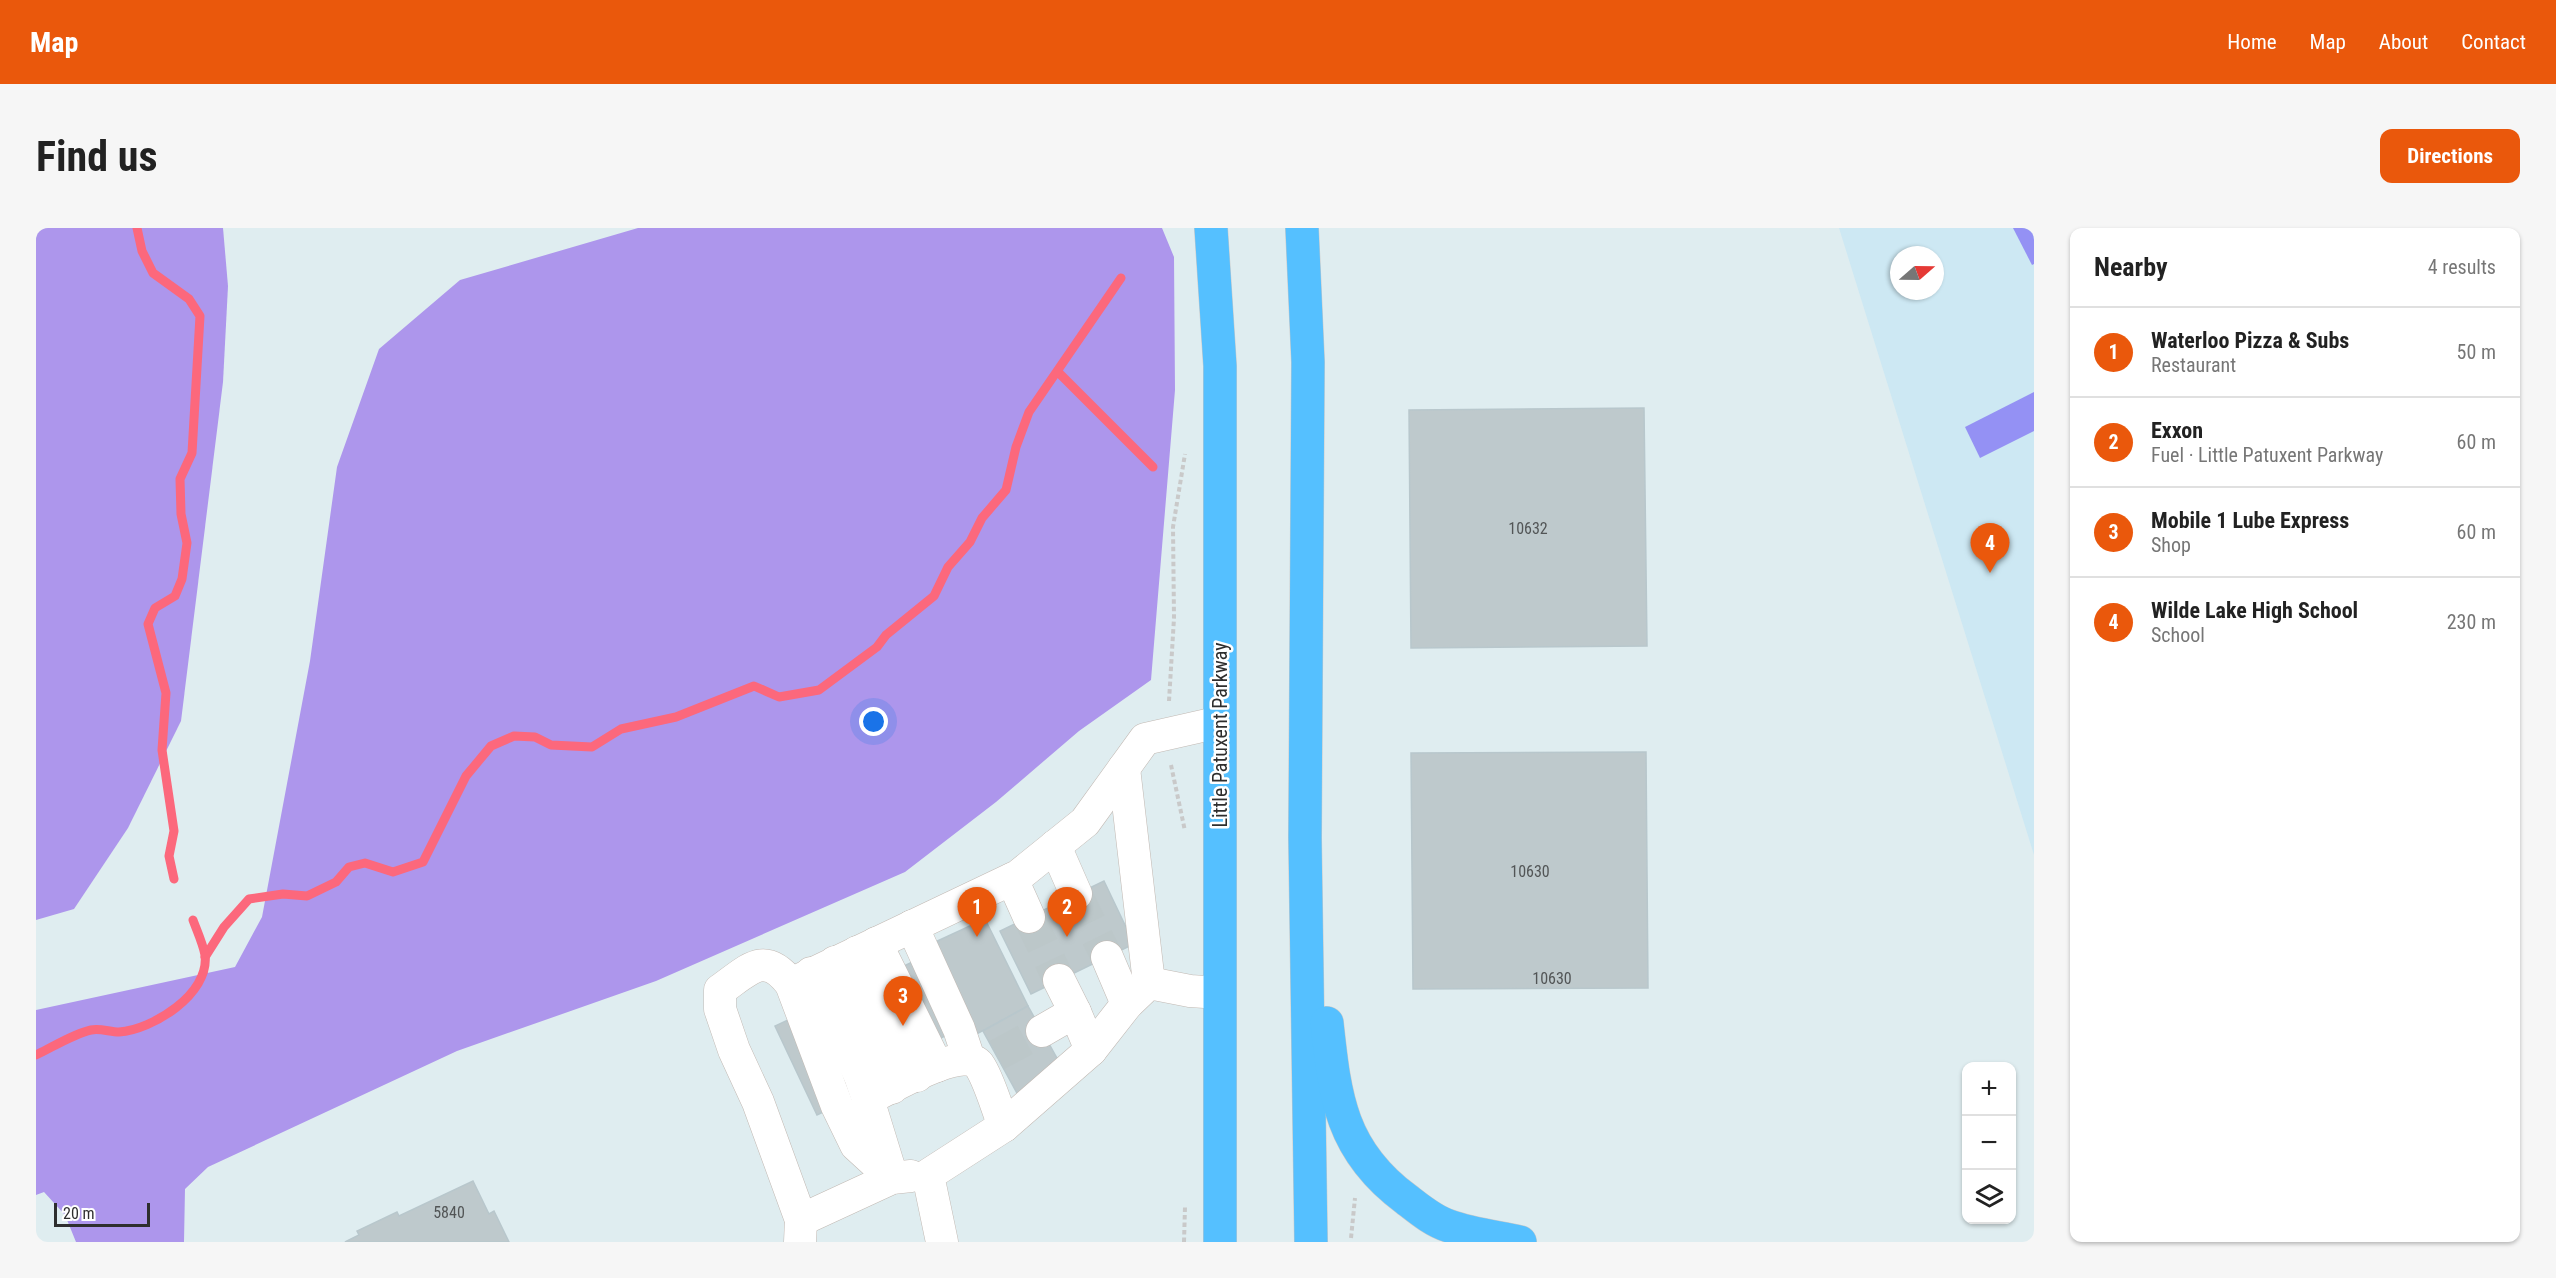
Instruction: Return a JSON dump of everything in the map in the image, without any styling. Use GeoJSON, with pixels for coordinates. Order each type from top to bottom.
{"type":"FeatureCollection","features":[{"type":"Feature","properties":{"kind":"main road","name":"Little Patuxent Parkway"},"geometry":{"type":"LineString","coordinates":[[1211,228],[1220,366],[1220,1242]]}},
{"type":"Feature","properties":{"kind":"main road"},"geometry":{"type":"LineString","coordinates":[[1302,228],[1308,362],[1305,838],[1311,1242]]}},
{"type":"Feature","properties":{"kind":"main road"},"geometry":{"type":"LineString","coordinates":[[1305,838],[1335,1092],[1352,1141],[1371,1166],[1397,1193],[1422,1211],[1447,1226],[1520,1242]]}},
{"type":"Feature","properties":{"kind":"lane"},"geometry":{"type":"LineString","coordinates":[[1124,768],[1138,994],[1091,1050],[1004,1126],[928,1175],[892,1178],[800,1231],[758,1102],[734,1050],[720,1009],[720,990],[762,964],[771,964],[780,970],[854,954],[1012,879],[1085,822],[1124,768],[1145,739],[1220,722]]}},
{"type":"Feature","properties":{"kind":"lane"},"geometry":{"type":"LineString","coordinates":[[1055,846],[1077,894]]}},
{"type":"Feature","properties":{"kind":"lane"},"geometry":{"type":"LineString","coordinates":[[1012,879],[1029,917]]}},
{"type":"Feature","properties":{"kind":"lane"},"geometry":{"type":"LineString","coordinates":[[854,954],[959,1029],[892,1178]]}},
{"type":"Feature","properties":{"kind":"lane"},"geometry":{"type":"LineString","coordinates":[[854,954],[939,1071],[1004,1126]]}},
{"type":"Feature","properties":{"kind":"lane"},"geometry":{"type":"LineString","coordinates":[[854,954],[860,1076],[939,1071]]}},
{"type":"Feature","properties":{"kind":"lane"},"geometry":{"type":"LineString","coordinates":[[854,954],[837,1106],[856,1145],[892,1178]]}},
{"type":"Feature","properties":{"kind":"lane"},"geometry":{"type":"LineString","coordinates":[[1107,957],[1138,994]]}},
{"type":"Feature","properties":{"kind":"lane"},"geometry":{"type":"LineString","coordinates":[[1059,980],[1091,1050]]}},
{"type":"Feature","properties":{"kind":"lane"},"geometry":{"type":"LineString","coordinates":[[1138,994],[1190,991],[1220,993]]}},
{"type":"Feature","properties":{"kind":"lane"},"geometry":{"type":"LineString","coordinates":[[1042,1031],[1075,1012]]}},
{"type":"Feature","properties":{"kind":"lane"},"geometry":{"type":"LineString","coordinates":[[928,1175],[942,1242]]}},
{"type":"Feature","properties":{"kind":"path"},"geometry":{"type":"LineString","coordinates":[[1169,708],[1174,618],[1173,527],[1186,452]]}},
{"type":"Feature","properties":{"kind":"path"},"geometry":{"type":"LineString","coordinates":[[1351,1238],[1356,1191]]}},
{"type":"Feature","properties":{"kind":"path"},"geometry":{"type":"LineString","coordinates":[[1184,1226],[1184,1242]]}},
{"type":"Feature","properties":{"kind":"shaded area"},"geometry":{"type":"Polygon","coordinates":[[[36,228],[223,228],[228,286],[223,382],[181,721],[128,828],[74,909],[36,920],[36,228]]]}},
{"type":"Feature","properties":{"kind":"shaded area"},"geometry":{"type":"Polygon","coordinates":[[[638,228],[1162,228],[1174,257],[1175,390],[1151,680],[1079,731],[996,802],[905,872],[656,981],[457,1051],[208,1167],[185,1189],[184,1242],[76,1242],[65,1215],[44,1192],[36,1195],[36,1010],[235,967],[262,917],[310,661],[337,467],[379,349],[460,280],[638,228]]]}},
{"type":"Feature","properties":{"kind":"shaded area"},"geometry":{"type":"Polygon","coordinates":[[[1839,228],[2034,228],[2034,855],[1839,228]]]}},
{"type":"Feature","properties":{"kind":"shaded area"},"geometry":{"type":"Polygon","coordinates":[[[2013,228],[2034,228],[2034,264],[2032,265],[2013,228]]]}},
{"type":"Feature","properties":{"kind":"shaded area"},"geometry":{"type":"Polygon","coordinates":[[[2034,392],[2034,431],[1980,458],[1965,427],[2034,392]]]}},
{"type":"Feature","properties":{"kind":"building"},"geometry":{"type":"Polygon","coordinates":[[[1644,408],[1647,646],[1411,648],[1409,410],[1644,408]]]}},
{"type":"Feature","properties":{"kind":"building"},"geometry":{"type":"Polygon","coordinates":[[[1646,752],[1648,988],[1413,989],[1411,753],[1646,752]]]}},
{"type":"Feature","properties":{"kind":"building"},"geometry":{"type":"Polygon","coordinates":[[[1104,881],[1134,944],[1031,994],[1000,931],[1104,881]]]}},
{"type":"Feature","properties":{"kind":"building"},"geometry":{"type":"Polygon","coordinates":[[[985,919],[1028,1006],[973,1036],[968,1025],[842,1085],[849,1100],[817,1115],[775,1026],[934,952],[931,944],[985,919]]]}},
{"type":"Feature","properties":{"kind":"building"},"geometry":{"type":"Polygon","coordinates":[[[1028,1006],[1063,1069],[1018,1095],[983,1031],[1028,1006]]]}},
{"type":"Feature","properties":{"kind":"building"},"geometry":{"type":"Polygon","coordinates":[[[473,1181],[489,1214],[494,1211],[509,1242],[345,1242],[359,1235],[357,1231],[397,1212],[399,1216],[473,1181]]]}},
{"type":"Feature","properties":{"kind":"waterway"},"geometry":{"type":"LineString","coordinates":[[137,228],[142,251],[153,273],[189,299],[200,316],[192,453],[180,479],[181,514],[187,543],[182,579],[175,596],[155,608],[148,624],[166,693],[162,750],[174,831],[169,856],[174,879]]}},
{"type":"Feature","properties":{"kind":"waterway"},"geometry":{"type":"LineString","coordinates":[[205,957],[224,927],[249,899],[283,894],[307,896],[336,882],[349,867],[365,863],[393,872],[423,862],[466,776],[491,746],[514,736],[535,737],[551,745],[592,747],[621,729],[676,717],[754,686],[779,697],[819,690],[877,647],[886,635],[934,596],[948,567],[970,542],[982,518],[1006,490],[1016,447],[1029,412],[1121,278]]}},
{"type":"Feature","properties":{"kind":"waterway"},"geometry":{"type":"LineString","coordinates":[[1058,372],[1153,467]]}},
{"type":"Feature","properties":{"kind":"waterway"},"geometry":{"type":"LineString","coordinates":[[36,1055],[91,1030],[119,1032],[147,1025],[162,1017],[189,996],[204,969],[205,955],[193,920]]}},
{"type":"Feature","properties":{"kind":"tunnel"},"geometry":{"type":"LineString","coordinates":[[1076,894],[1107,957]]}},
{"type":"Feature","properties":{"kind":"tunnel"},"geometry":{"type":"LineString","coordinates":[[1029,917],[1059,980]]}},
{"type":"Feature","properties":{"kind":"tunnel"},"geometry":{"type":"LineString","coordinates":[[997,1055],[1042,1031]]}},
{"type":"Feature","properties":{"kind":"place","name":"Wilde Lake High School"},"geometry":{"type":"Point","coordinates":[1990,573]}},
{"type":"Feature","properties":{"kind":"place","name":"Waterloo Pizza & Subs"},"geometry":{"type":"Point","coordinates":[977,937]}},
{"type":"Feature","properties":{"kind":"place","name":"Exxon"},"geometry":{"type":"Point","coordinates":[1067,937]}},
{"type":"Feature","properties":{"kind":"place","name":"Mobile 1 Lube Express"},"geometry":{"type":"Point","coordinates":[903,1026]}}]}
